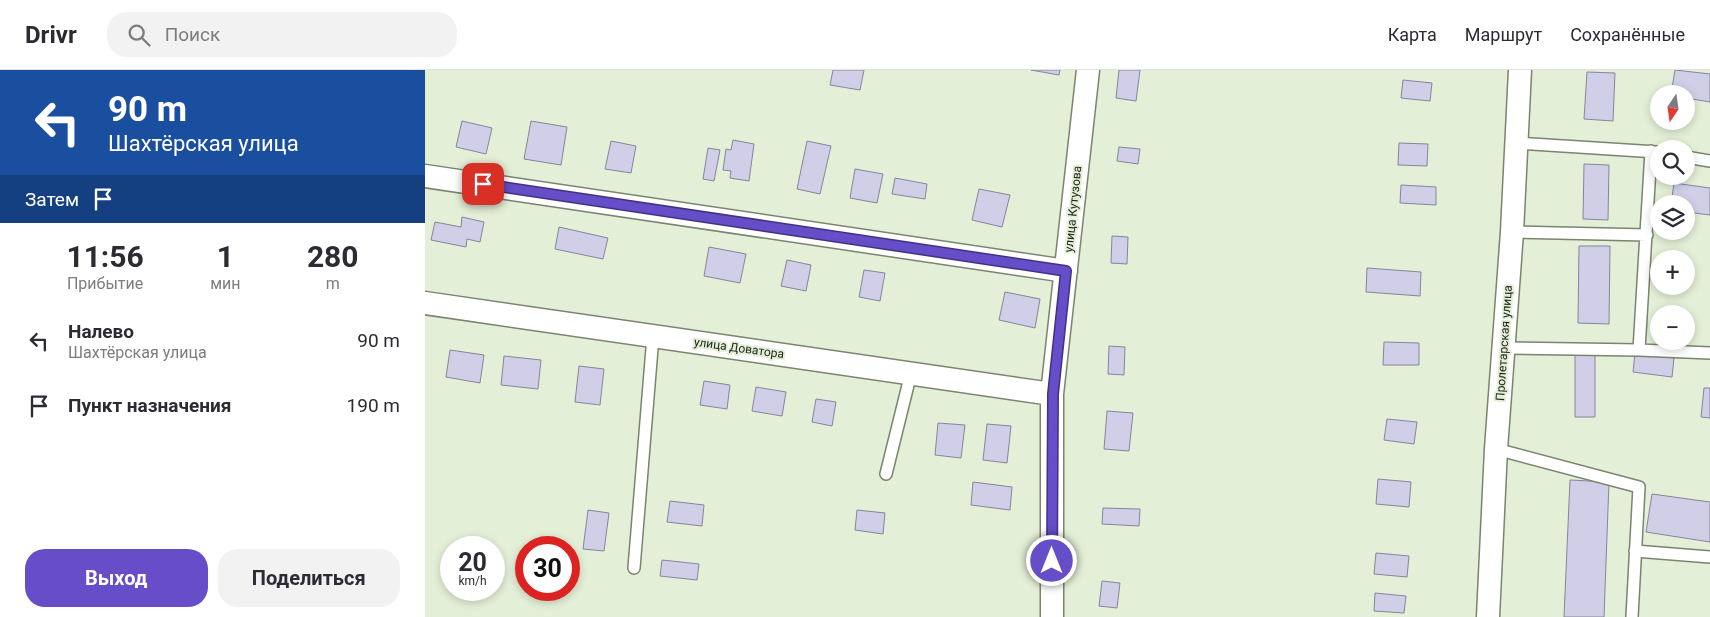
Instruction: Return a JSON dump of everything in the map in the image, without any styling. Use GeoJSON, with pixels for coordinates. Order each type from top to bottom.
{"type":"FeatureCollection","features":[{"type":"Feature","properties":{"kind":"street","name":"улица Кутузова"},"geometry":{"type":"LineString","coordinates":[[1052,617],[1053,394],[1088,70]]}},
{"type":"Feature","properties":{"kind":"street","name":"Пролетарская улица"},"geometry":{"type":"LineString","coordinates":[[1488,617],[1496,449],[1512,232],[1520,70]]}},
{"type":"Feature","properties":{"kind":"street"},"geometry":{"type":"LineString","coordinates":[[425,176],[1066,271]]}},
{"type":"Feature","properties":{"kind":"street","name":"улица Доватора"},"geometry":{"type":"LineString","coordinates":[[425,303],[1053,394]]}},
{"type":"Feature","properties":{"kind":"lane"},"geometry":{"type":"LineString","coordinates":[[1517,143],[1650,152]]}},
{"type":"Feature","properties":{"kind":"lane"},"geometry":{"type":"LineString","coordinates":[[1695,158],[1710,161]]}},
{"type":"Feature","properties":{"kind":"lane"},"geometry":{"type":"LineString","coordinates":[[1639,350],[1652,185]]}},
{"type":"Feature","properties":{"kind":"lane"},"geometry":{"type":"LineString","coordinates":[[1512,232],[1647,235]]}},
{"type":"Feature","properties":{"kind":"lane"},"geometry":{"type":"LineString","coordinates":[[635,568],[653,336]]}},
{"type":"Feature","properties":{"kind":"lane"},"geometry":{"type":"LineString","coordinates":[[1504,348],[1710,353]]}},
{"type":"Feature","properties":{"kind":"lane"},"geometry":{"type":"LineString","coordinates":[[886,474],[911,373]]}},
{"type":"Feature","properties":{"kind":"lane"},"geometry":{"type":"LineString","coordinates":[[1496,449],[1639,487],[1632,617]]}},
{"type":"Feature","properties":{"kind":"lane"},"geometry":{"type":"LineString","coordinates":[[1635,552],[1710,558]]}},
{"type":"Feature","properties":{"kind":"building"},"geometry":{"type":"Polygon","coordinates":[[[833,70],[864,70],[860,90],[830,85],[833,70]]]}},
{"type":"Feature","properties":{"kind":"building"},"geometry":{"type":"Polygon","coordinates":[[[1031,70],[1060,70],[1059,75],[1031,70]]]}},
{"type":"Feature","properties":{"kind":"building"},"geometry":{"type":"Polygon","coordinates":[[[1119,70],[1140,70],[1136,101],[1116,98],[1119,70]]]}},
{"type":"Feature","properties":{"kind":"building"},"geometry":{"type":"Polygon","coordinates":[[[1675,70],[1710,74],[1710,102],[1695,100],[1695,85],[1672,85],[1675,70]]]}},
{"type":"Feature","properties":{"kind":"building"},"geometry":{"type":"Polygon","coordinates":[[[1587,72],[1615,73],[1613,121],[1584,119],[1587,72]]]}},
{"type":"Feature","properties":{"kind":"building"},"geometry":{"type":"Polygon","coordinates":[[[1403,80],[1432,83],[1430,101],[1401,98],[1403,80]]]}},
{"type":"Feature","properties":{"kind":"building"},"geometry":{"type":"Polygon","coordinates":[[[462,121],[492,128],[486,154],[456,147],[462,121]]]}},
{"type":"Feature","properties":{"kind":"building"},"geometry":{"type":"Polygon","coordinates":[[[531,121],[567,127],[561,165],[524,159],[531,121]]]}},
{"type":"Feature","properties":{"kind":"building"},"geometry":{"type":"Polygon","coordinates":[[[733,140],[754,144],[749,181],[730,178],[731,171],[723,170],[726,149],[731,150],[733,140]]]}},
{"type":"Feature","properties":{"kind":"building"},"geometry":{"type":"Polygon","coordinates":[[[611,141],[636,146],[631,173],[605,169],[611,141]]]}},
{"type":"Feature","properties":{"kind":"building"},"geometry":{"type":"Polygon","coordinates":[[[807,141],[831,146],[820,194],[797,189],[807,141]]]}},
{"type":"Feature","properties":{"kind":"building"},"geometry":{"type":"Polygon","coordinates":[[[1399,143],[1428,144],[1427,166],[1398,165],[1399,143]]]}},
{"type":"Feature","properties":{"kind":"building"},"geometry":{"type":"Polygon","coordinates":[[[1119,147],[1140,149],[1138,164],[1117,161],[1119,147]]]}},
{"type":"Feature","properties":{"kind":"building"},"geometry":{"type":"Polygon","coordinates":[[[708,148],[720,150],[714,181],[703,179],[708,148]]]}},
{"type":"Feature","properties":{"kind":"building"},"geometry":{"type":"Polygon","coordinates":[[[1584,164],[1609,165],[1608,220],[1583,219],[1584,164]]]}},
{"type":"Feature","properties":{"kind":"building"},"geometry":{"type":"Polygon","coordinates":[[[855,169],[883,174],[877,203],[850,198],[855,169]]]}},
{"type":"Feature","properties":{"kind":"building"},"geometry":{"type":"Polygon","coordinates":[[[895,178],[927,184],[925,199],[892,194],[895,178]]]}},
{"type":"Feature","properties":{"kind":"building"},"geometry":{"type":"Polygon","coordinates":[[[1401,185],[1436,187],[1436,205],[1400,203],[1401,185]]]}},
{"type":"Feature","properties":{"kind":"building"},"geometry":{"type":"Polygon","coordinates":[[[1674,185],[1710,188],[1710,215],[1695,213],[1695,195],[1672,195],[1674,185]]]}},
{"type":"Feature","properties":{"kind":"building"},"geometry":{"type":"Polygon","coordinates":[[[979,189],[1010,195],[1002,227],[972,220],[979,189]]]}},
{"type":"Feature","properties":{"kind":"building"},"geometry":{"type":"Polygon","coordinates":[[[462,217],[484,222],[480,242],[467,239],[466,247],[431,240],[435,222],[461,227],[462,217]]]}},
{"type":"Feature","properties":{"kind":"building"},"geometry":{"type":"Polygon","coordinates":[[[559,227],[608,238],[603,259],[555,249],[559,227]]]}},
{"type":"Feature","properties":{"kind":"building"},"geometry":{"type":"Polygon","coordinates":[[[1112,236],[1128,237],[1127,264],[1111,263],[1112,236]]]}},
{"type":"Feature","properties":{"kind":"building"},"geometry":{"type":"Polygon","coordinates":[[[1579,246],[1610,246],[1609,324],[1578,323],[1579,246]]]}},
{"type":"Feature","properties":{"kind":"building"},"geometry":{"type":"Polygon","coordinates":[[[709,247],[746,254],[740,283],[704,276],[709,247]]]}},
{"type":"Feature","properties":{"kind":"building"},"geometry":{"type":"Polygon","coordinates":[[[787,260],[811,265],[806,291],[781,286],[787,260]]]}},
{"type":"Feature","properties":{"kind":"building"},"geometry":{"type":"Polygon","coordinates":[[[1367,268],[1421,272],[1420,296],[1366,292],[1367,268]]]}},
{"type":"Feature","properties":{"kind":"building"},"geometry":{"type":"Polygon","coordinates":[[[864,270],[885,273],[880,301],[859,297],[864,270]]]}},
{"type":"Feature","properties":{"kind":"building"},"geometry":{"type":"Polygon","coordinates":[[[1005,292],[1040,299],[1035,328],[999,320],[1005,292]]]}},
{"type":"Feature","properties":{"kind":"building"},"geometry":{"type":"Polygon","coordinates":[[[1384,342],[1419,343],[1419,365],[1383,365],[1384,342]]]}},
{"type":"Feature","properties":{"kind":"building"},"geometry":{"type":"Polygon","coordinates":[[[1109,346],[1125,347],[1124,375],[1108,374],[1109,346]]]}},
{"type":"Feature","properties":{"kind":"building"},"geometry":{"type":"Polygon","coordinates":[[[450,350],[484,355],[480,383],[446,377],[450,350]]]}},
{"type":"Feature","properties":{"kind":"building"},"geometry":{"type":"Polygon","coordinates":[[[1635,353],[1674,358],[1672,377],[1633,372],[1635,353]]]}},
{"type":"Feature","properties":{"kind":"building"},"geometry":{"type":"Polygon","coordinates":[[[1575,355],[1595,355],[1595,417],[1575,417],[1575,355]]]}},
{"type":"Feature","properties":{"kind":"building"},"geometry":{"type":"Polygon","coordinates":[[[504,356],[541,360],[538,389],[501,385],[504,356]]]}},
{"type":"Feature","properties":{"kind":"building"},"geometry":{"type":"Polygon","coordinates":[[[579,366],[604,369],[600,405],[575,402],[579,366]]]}},
{"type":"Feature","properties":{"kind":"building"},"geometry":{"type":"Polygon","coordinates":[[[704,381],[730,385],[727,409],[700,405],[704,381]]]}},
{"type":"Feature","properties":{"kind":"building"},"geometry":{"type":"Polygon","coordinates":[[[756,387],[786,392],[782,416],[752,411],[756,387]]]}},
{"type":"Feature","properties":{"kind":"building"},"geometry":{"type":"Polygon","coordinates":[[[1704,388],[1710,388],[1710,418],[1701,417],[1704,388]]]}},
{"type":"Feature","properties":{"kind":"building"},"geometry":{"type":"Polygon","coordinates":[[[816,399],[836,402],[832,426],[812,422],[816,399]]]}},
{"type":"Feature","properties":{"kind":"building"},"geometry":{"type":"Polygon","coordinates":[[[1107,411],[1133,413],[1129,451],[1104,449],[1107,411]]]}},
{"type":"Feature","properties":{"kind":"building"},"geometry":{"type":"Polygon","coordinates":[[[1387,419],[1417,422],[1414,444],[1384,440],[1387,419]]]}},
{"type":"Feature","properties":{"kind":"building"},"geometry":{"type":"Polygon","coordinates":[[[938,423],[965,425],[961,458],[935,455],[938,423]]]}},
{"type":"Feature","properties":{"kind":"building"},"geometry":{"type":"Polygon","coordinates":[[[987,424],[1011,426],[1007,463],[983,460],[987,424]]]}},
{"type":"Feature","properties":{"kind":"building"},"geometry":{"type":"Polygon","coordinates":[[[1378,479],[1411,482],[1409,507],[1376,504],[1378,479]]]}},
{"type":"Feature","properties":{"kind":"building"},"geometry":{"type":"Polygon","coordinates":[[[1570,480],[1609,482],[1604,617],[1564,617],[1570,480]]]}},
{"type":"Feature","properties":{"kind":"building"},"geometry":{"type":"Polygon","coordinates":[[[973,482],[1012,487],[1010,510],[971,505],[973,482]]]}},
{"type":"Feature","properties":{"kind":"building"},"geometry":{"type":"Polygon","coordinates":[[[1652,494],[1710,502],[1710,542],[1646,532],[1652,494]]]}},
{"type":"Feature","properties":{"kind":"building"},"geometry":{"type":"Polygon","coordinates":[[[670,501],[704,505],[702,526],[667,522],[670,501]]]}},
{"type":"Feature","properties":{"kind":"building"},"geometry":{"type":"Polygon","coordinates":[[[1103,508],[1140,509],[1139,526],[1102,524],[1103,508]]]}},
{"type":"Feature","properties":{"kind":"building"},"geometry":{"type":"Polygon","coordinates":[[[588,510],[609,513],[604,551],[583,549],[588,510]]]}},
{"type":"Feature","properties":{"kind":"building"},"geometry":{"type":"Polygon","coordinates":[[[857,510],[885,513],[883,534],[855,530],[857,510]]]}},
{"type":"Feature","properties":{"kind":"building"},"geometry":{"type":"Polygon","coordinates":[[[1376,553],[1409,556],[1407,577],[1374,574],[1376,553]]]}},
{"type":"Feature","properties":{"kind":"building"},"geometry":{"type":"Polygon","coordinates":[[[662,560],[699,564],[697,580],[660,576],[662,560]]]}},
{"type":"Feature","properties":{"kind":"building"},"geometry":{"type":"Polygon","coordinates":[[[1102,581],[1120,583],[1117,608],[1099,606],[1102,581]]]}},
{"type":"Feature","properties":{"kind":"building"},"geometry":{"type":"Polygon","coordinates":[[[1375,593],[1406,596],[1404,613],[1374,611],[1375,593]]]}},
{"type":"Feature","properties":{"kind":"route"},"geometry":{"type":"LineString","coordinates":[[483,184],[1066,271],[1053,394],[1052,561]]}}]}
